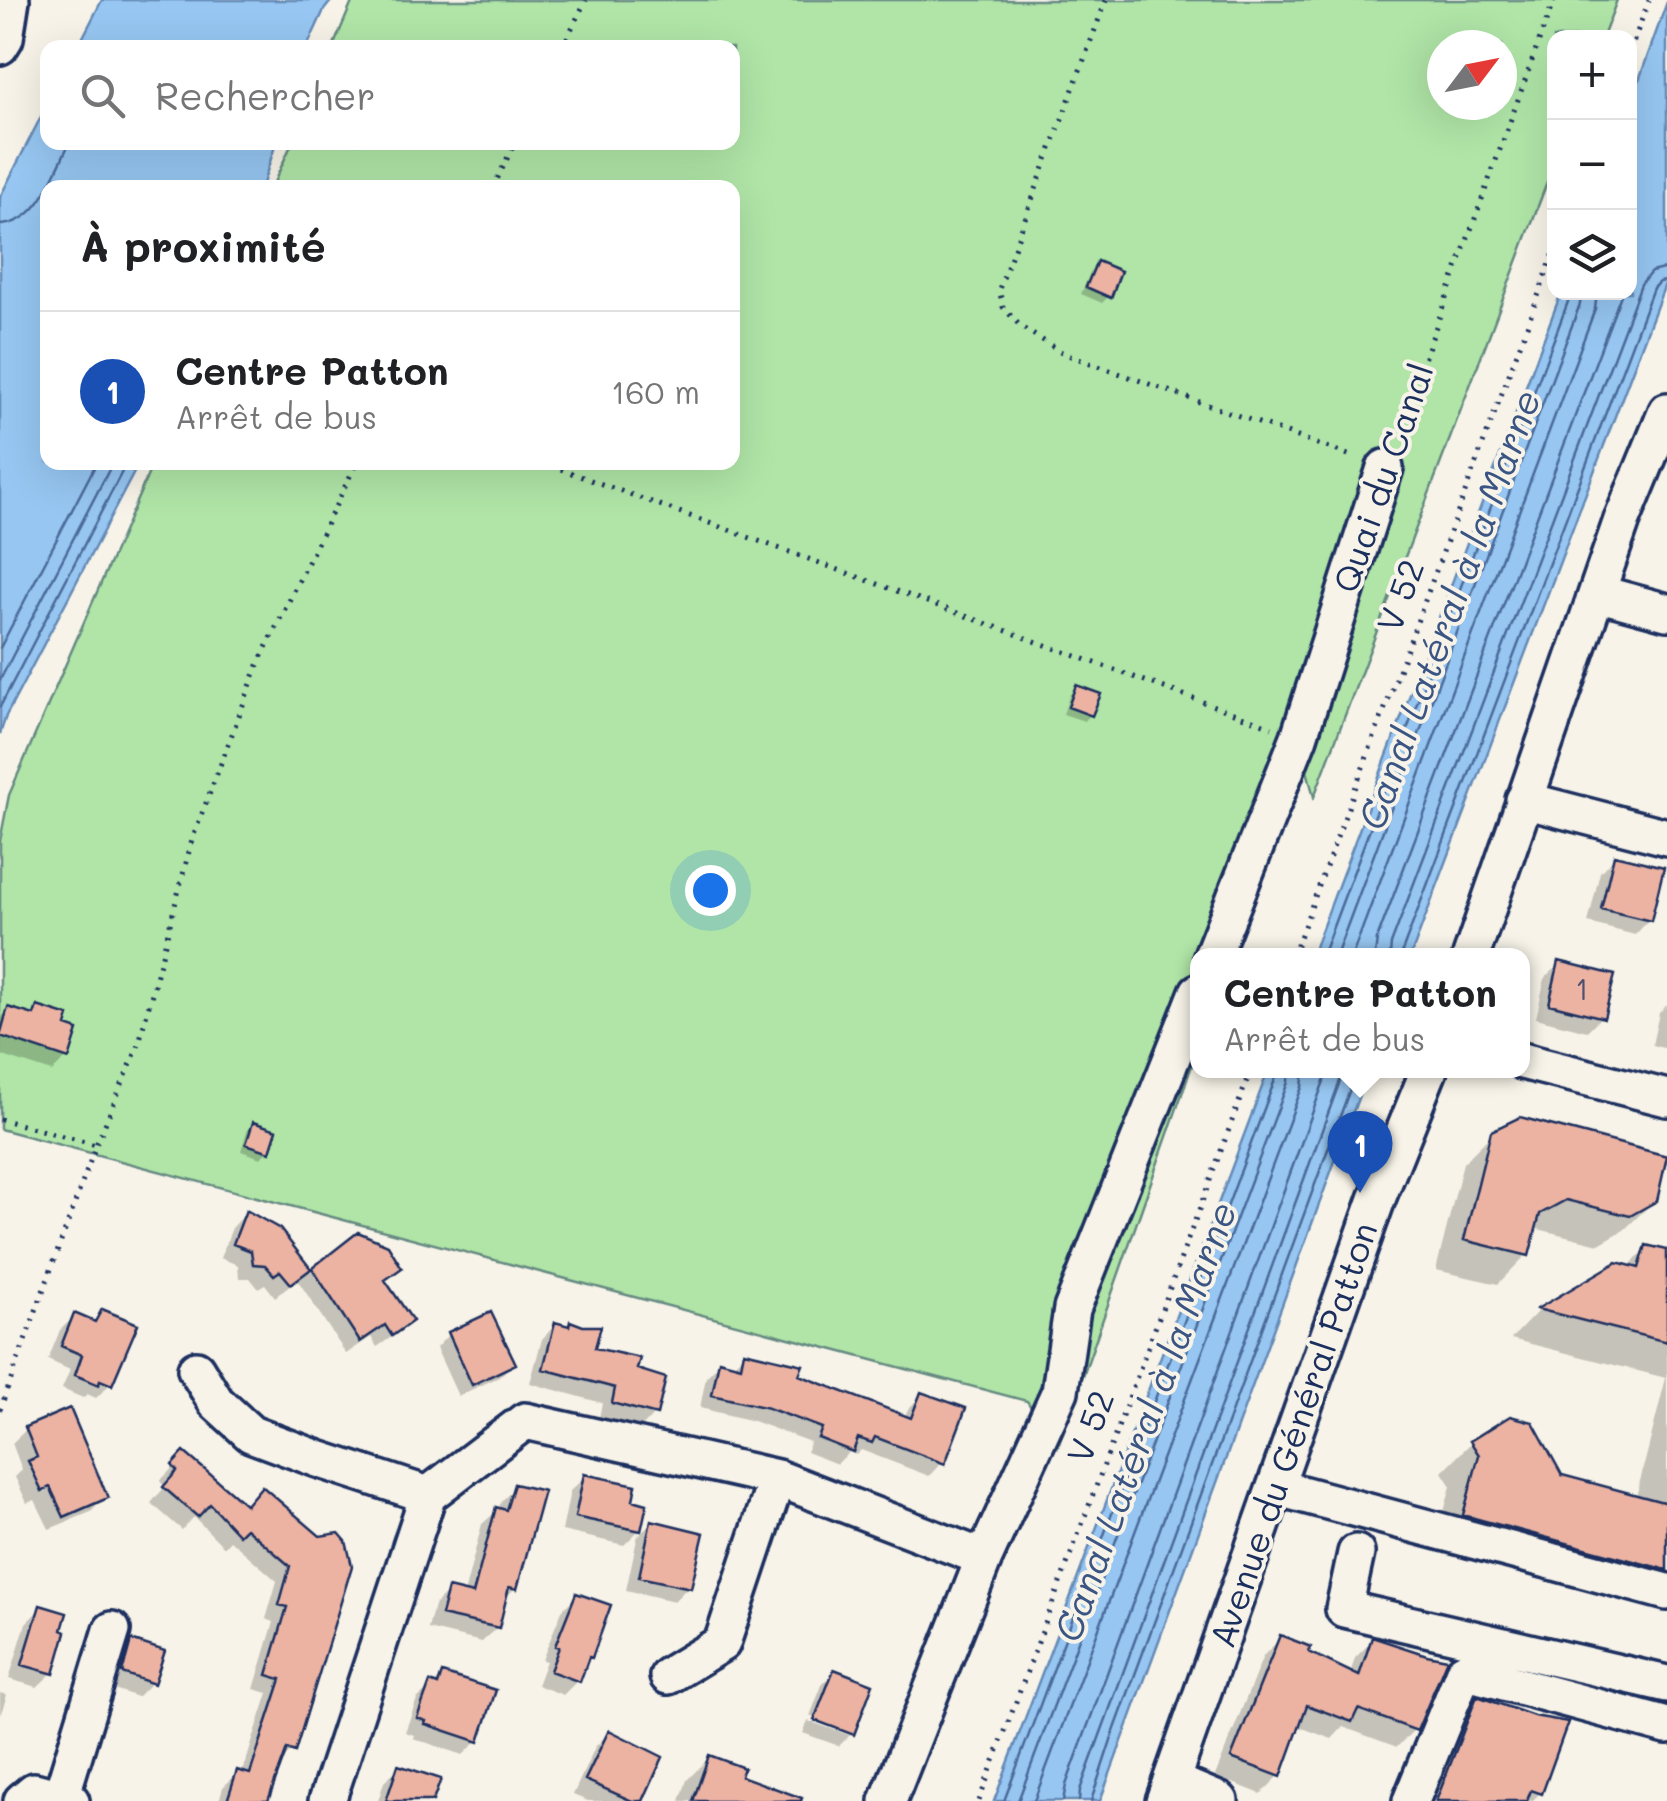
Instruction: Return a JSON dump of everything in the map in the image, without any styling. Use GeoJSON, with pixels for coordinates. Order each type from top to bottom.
{"type":"FeatureCollection","features":[{"type":"Feature","properties":{"kind":"street"},"geometry":{"type":"LineString","coordinates":[[0,46],[6,38],[12,0]]}},
{"type":"Feature","properties":{"kind":"street"},"geometry":{"type":"LineString","coordinates":[[1474,948],[1622,520],[1667,411]]}},
{"type":"Feature","properties":{"kind":"street","name":"Quai du Canal"},"geometry":{"type":"LineString","coordinates":[[1215,948],[1299,738],[1385,468]]}},
{"type":"Feature","properties":{"kind":"street"},"geometry":{"type":"LineString","coordinates":[[1598,593],[1667,612]]}},
{"type":"Feature","properties":{"kind":"street"},"geometry":{"type":"LineString","coordinates":[[1524,800],[1667,837]]}},
{"type":"Feature","properties":{"kind":"street"},"geometry":{"type":"LineString","coordinates":[[888,1801],[984,1558],[1060,1391],[1072,1310],[1190,1012]]}},
{"type":"Feature","properties":{"kind":"street"},"geometry":{"type":"LineString","coordinates":[[1530,1064],[1667,1098]]}},
{"type":"Feature","properties":{"kind":"street","name":"Avenue du Général Patton"},"geometry":{"type":"LineString","coordinates":[[1168,1791],[1376,1199],[1426,1078]]}},
{"type":"Feature","properties":{"kind":"street"},"geometry":{"type":"LineString","coordinates":[[196,1369],[216,1402],[251,1434],[428,1495]]}},
{"type":"Feature","properties":{"kind":"street"},"geometry":{"type":"LineString","coordinates":[[327,1801],[428,1495],[526,1421],[778,1478],[984,1558]]}},
{"type":"Feature","properties":{"kind":"street"},"geometry":{"type":"LineString","coordinates":[[668,1676],[722,1643],[778,1478]]}},
{"type":"Feature","properties":{"kind":"street"},"geometry":{"type":"LineString","coordinates":[[1276,1487],[1667,1592]]}},
{"type":"Feature","properties":{"kind":"street"},"geometry":{"type":"LineString","coordinates":[[1356,1552],[1344,1609],[1667,1684]]}},
{"type":"Feature","properties":{"kind":"street"},"geometry":{"type":"LineString","coordinates":[[22,1801],[34,1791],[66,1799],[112,1630]]}},
{"type":"Feature","properties":{"kind":"street"},"geometry":{"type":"LineString","coordinates":[[1411,1801],[1464,1671],[1667,1726]]}},
{"type":"Feature","properties":{"kind":"street"},"geometry":{"type":"LineString","coordinates":[[1168,1791],[1220,1801]]}},
{"type":"Feature","properties":{"kind":"path"},"geometry":{"type":"LineString","coordinates":[[566,40],[586,0]]}},
{"type":"Feature","properties":{"kind":"path"},"geometry":{"type":"LineString","coordinates":[[1106,0],[999,289],[1003,306],[1021,327],[1065,354],[1385,468]]}},
{"type":"Feature","properties":{"kind":"path","name":"Quai du Canal"},"geometry":{"type":"LineString","coordinates":[[1385,468],[1554,0]]}},
{"type":"Feature","properties":{"kind":"path"},"geometry":{"type":"LineString","coordinates":[[1637,31],[1648,0]]}},
{"type":"Feature","properties":{"kind":"path"},"geometry":{"type":"LineString","coordinates":[[497,180],[512,150]]}},
{"type":"Feature","properties":{"kind":"path","name":"V 52"},"geometry":{"type":"LineString","coordinates":[[1297,948],[1547,272]]}},
{"type":"Feature","properties":{"kind":"path"},"geometry":{"type":"LineString","coordinates":[[0,1410],[96,1146],[138,1047],[192,840],[260,660],[353,470]]}},
{"type":"Feature","properties":{"kind":"path"},"geometry":{"type":"LineString","coordinates":[[563,470],[1299,738]]}},
{"type":"Feature","properties":{"kind":"path","name":"V 52"},"geometry":{"type":"LineString","coordinates":[[979,1801],[1248,1078]]}},
{"type":"Feature","properties":{"kind":"path"},"geometry":{"type":"LineString","coordinates":[[0,1120],[96,1146]]}},
{"type":"Feature","properties":{"kind":"green space"},"geometry":{"type":"Polygon","coordinates":[[[353,0],[1617,0],[1606,30],[1547,30],[1547,182],[1314,797],[1299,740],[1233,948],[1190,948],[1190,1071],[1058,1447],[1027,1401],[0,1129],[0,841],[9,795],[150,470],[740,470],[740,180],[275,180],[289,150],[740,150],[740,40],[336,40],[353,0]]]}},
{"type":"Feature","properties":{"kind":"water"},"geometry":{"type":"Polygon","coordinates":[[[102,0],[332,0],[310,40],[82,40],[102,0]]]}},
{"type":"Feature","properties":{"kind":"water","name":"Canal Latéral à la Marne"},"geometry":{"type":"Polygon","coordinates":[[[1667,2],[1667,279],[1414,948],[1315,948],[1558,300],[1637,300],[1637,86],[1667,2]]]}},
{"type":"Feature","properties":{"kind":"water"},"geometry":{"type":"Polygon","coordinates":[[[40,119],[40,150],[274,150],[264,180],[40,180],[40,470],[135,470],[0,734],[0,197],[40,119]]]}},
{"type":"Feature","properties":{"kind":"water","name":"Canal Latéral à la Marne"},"geometry":{"type":"Polygon","coordinates":[[[1265,1078],[1365,1078],[1100,1801],[994,1801],[1265,1078]]]}},
{"type":"Feature","properties":{"kind":"building"},"geometry":{"type":"Polygon","coordinates":[[[1097,261],[1121,271],[1111,298],[1086,287],[1097,261]]]}},
{"type":"Feature","properties":{"kind":"building"},"geometry":{"type":"Polygon","coordinates":[[[1076,685],[1101,694],[1092,716],[1068,707],[1076,685]]]}},
{"type":"Feature","properties":{"kind":"building"},"geometry":{"type":"Polygon","coordinates":[[[1614,855],[1664,867],[1651,921],[1601,909],[1614,855]]]}},
{"type":"Feature","properties":{"kind":"building"},"geometry":{"type":"Polygon","coordinates":[[[1559,961],[1615,975],[1604,1018],[1549,1004],[1559,961]]]}},
{"type":"Feature","properties":{"kind":"building"},"geometry":{"type":"Polygon","coordinates":[[[37,1006],[69,1016],[66,1026],[78,1030],[69,1059],[0,1036],[8,1007],[34,1015],[37,1006]]]}},
{"type":"Feature","properties":{"kind":"building"},"geometry":{"type":"Polygon","coordinates":[[[1520,1117],[1667,1156],[1657,1201],[1630,1216],[1566,1200],[1540,1214],[1529,1256],[1464,1240],[1491,1131],[1520,1117]]]}},
{"type":"Feature","properties":{"kind":"building"},"geometry":{"type":"Polygon","coordinates":[[[253,1122],[277,1130],[270,1152],[246,1144],[253,1122]]]}},
{"type":"Feature","properties":{"kind":"building"},"geometry":{"type":"Polygon","coordinates":[[[246,1210],[280,1229],[311,1269],[291,1284],[280,1271],[274,1275],[265,1265],[253,1264],[251,1251],[233,1244],[246,1210]]]}},
{"type":"Feature","properties":{"kind":"building"},"geometry":{"type":"Polygon","coordinates":[[[358,1232],[388,1245],[402,1268],[385,1280],[413,1321],[392,1336],[385,1325],[360,1342],[312,1268],[358,1232]]]}},
{"type":"Feature","properties":{"kind":"building"},"geometry":{"type":"Polygon","coordinates":[[[1646,1245],[1667,1250],[1667,1342],[1537,1309],[1617,1262],[1639,1268],[1646,1245]]]}},
{"type":"Feature","properties":{"kind":"building"},"geometry":{"type":"Polygon","coordinates":[[[102,1309],[138,1324],[112,1385],[100,1380],[99,1385],[75,1375],[82,1355],[61,1346],[74,1313],[95,1322],[102,1309]]]}},
{"type":"Feature","properties":{"kind":"building"},"geometry":{"type":"Polygon","coordinates":[[[491,1312],[516,1364],[472,1385],[448,1332],[491,1312]]]}},
{"type":"Feature","properties":{"kind":"building"},"geometry":{"type":"Polygon","coordinates":[[[570,1321],[601,1326],[595,1348],[640,1358],[637,1369],[666,1378],[657,1415],[612,1403],[615,1388],[543,1369],[555,1322],[569,1326],[570,1321]]]}},
{"type":"Feature","properties":{"kind":"building"},"geometry":{"type":"Polygon","coordinates":[[[744,1351],[803,1365],[799,1375],[911,1418],[921,1392],[966,1408],[945,1464],[875,1437],[872,1443],[858,1438],[853,1452],[818,1438],[822,1428],[768,1408],[712,1395],[719,1360],[741,1366],[744,1351]]]}},
{"type":"Feature","properties":{"kind":"building"},"geometry":{"type":"Polygon","coordinates":[[[70,1408],[108,1498],[64,1517],[50,1487],[42,1491],[28,1461],[37,1457],[25,1427],[70,1408]]]}},
{"type":"Feature","properties":{"kind":"building"},"geometry":{"type":"Polygon","coordinates":[[[1510,1416],[1533,1422],[1562,1475],[1667,1503],[1667,1570],[1463,1515],[1479,1455],[1470,1441],[1510,1416]]]}},
{"type":"Feature","properties":{"kind":"building"},"geometry":{"type":"Polygon","coordinates":[[[184,1452],[246,1505],[262,1486],[320,1536],[339,1533],[346,1541],[352,1566],[295,1752],[287,1749],[268,1801],[227,1801],[237,1770],[250,1774],[281,1679],[267,1675],[287,1607],[279,1605],[290,1566],[246,1528],[239,1535],[210,1504],[198,1517],[163,1487],[177,1471],[172,1465],[184,1452]]]}},
{"type":"Feature","properties":{"kind":"building"},"geometry":{"type":"Polygon","coordinates":[[[584,1474],[636,1485],[633,1500],[647,1504],[641,1531],[575,1517],[584,1474]]]}},
{"type":"Feature","properties":{"kind":"building"},"geometry":{"type":"Polygon","coordinates":[[[514,1484],[544,1491],[517,1589],[509,1587],[499,1628],[441,1615],[448,1588],[473,1594],[496,1507],[506,1510],[514,1484]]]}},
{"type":"Feature","properties":{"kind":"building"},"geometry":{"type":"Polygon","coordinates":[[[651,1520],[704,1533],[691,1588],[639,1577],[651,1520]]]}},
{"type":"Feature","properties":{"kind":"building"},"geometry":{"type":"Polygon","coordinates":[[[576,1593],[611,1605],[580,1682],[550,1671],[559,1647],[555,1646],[576,1593]]]}},
{"type":"Feature","properties":{"kind":"building"},"geometry":{"type":"Polygon","coordinates":[[[40,1605],[67,1613],[54,1674],[22,1665],[40,1605]]]}},
{"type":"Feature","properties":{"kind":"building"},"geometry":{"type":"Polygon","coordinates":[[[1280,1635],[1311,1647],[1309,1652],[1359,1676],[1372,1637],[1447,1659],[1417,1731],[1358,1709],[1352,1722],[1307,1705],[1281,1777],[1231,1758],[1280,1635]]]}},
{"type":"Feature","properties":{"kind":"building"},"geometry":{"type":"Polygon","coordinates":[[[131,1640],[165,1651],[154,1684],[122,1673],[131,1640]]]}},
{"type":"Feature","properties":{"kind":"building"},"geometry":{"type":"Polygon","coordinates":[[[834,1669],[873,1684],[854,1735],[814,1720],[834,1669]]]}},
{"type":"Feature","properties":{"kind":"building"},"geometry":{"type":"Polygon","coordinates":[[[442,1673],[496,1690],[479,1742],[417,1718],[430,1682],[438,1685],[442,1673]]]}},
{"type":"Feature","properties":{"kind":"building"},"geometry":{"type":"Polygon","coordinates":[[[1477,1696],[1534,1716],[1568,1722],[1542,1794],[1531,1790],[1527,1801],[1436,1801],[1477,1696]]]}},
{"type":"Feature","properties":{"kind":"building"},"geometry":{"type":"Polygon","coordinates":[[[609,1730],[663,1757],[643,1801],[632,1801],[585,1780],[609,1730]]]}},
{"type":"Feature","properties":{"kind":"building"},"geometry":{"type":"Polygon","coordinates":[[[709,1755],[744,1768],[741,1776],[802,1798],[801,1801],[693,1801],[709,1755]]]}},
{"type":"Feature","properties":{"kind":"building"},"geometry":{"type":"Polygon","coordinates":[[[398,1765],[441,1779],[433,1801],[386,1801],[398,1765]]]}},
{"type":"Feature","properties":{"kind":"place","name":"Centre Patton"},"geometry":{"type":"Point","coordinates":[1360,1193]}}]}
